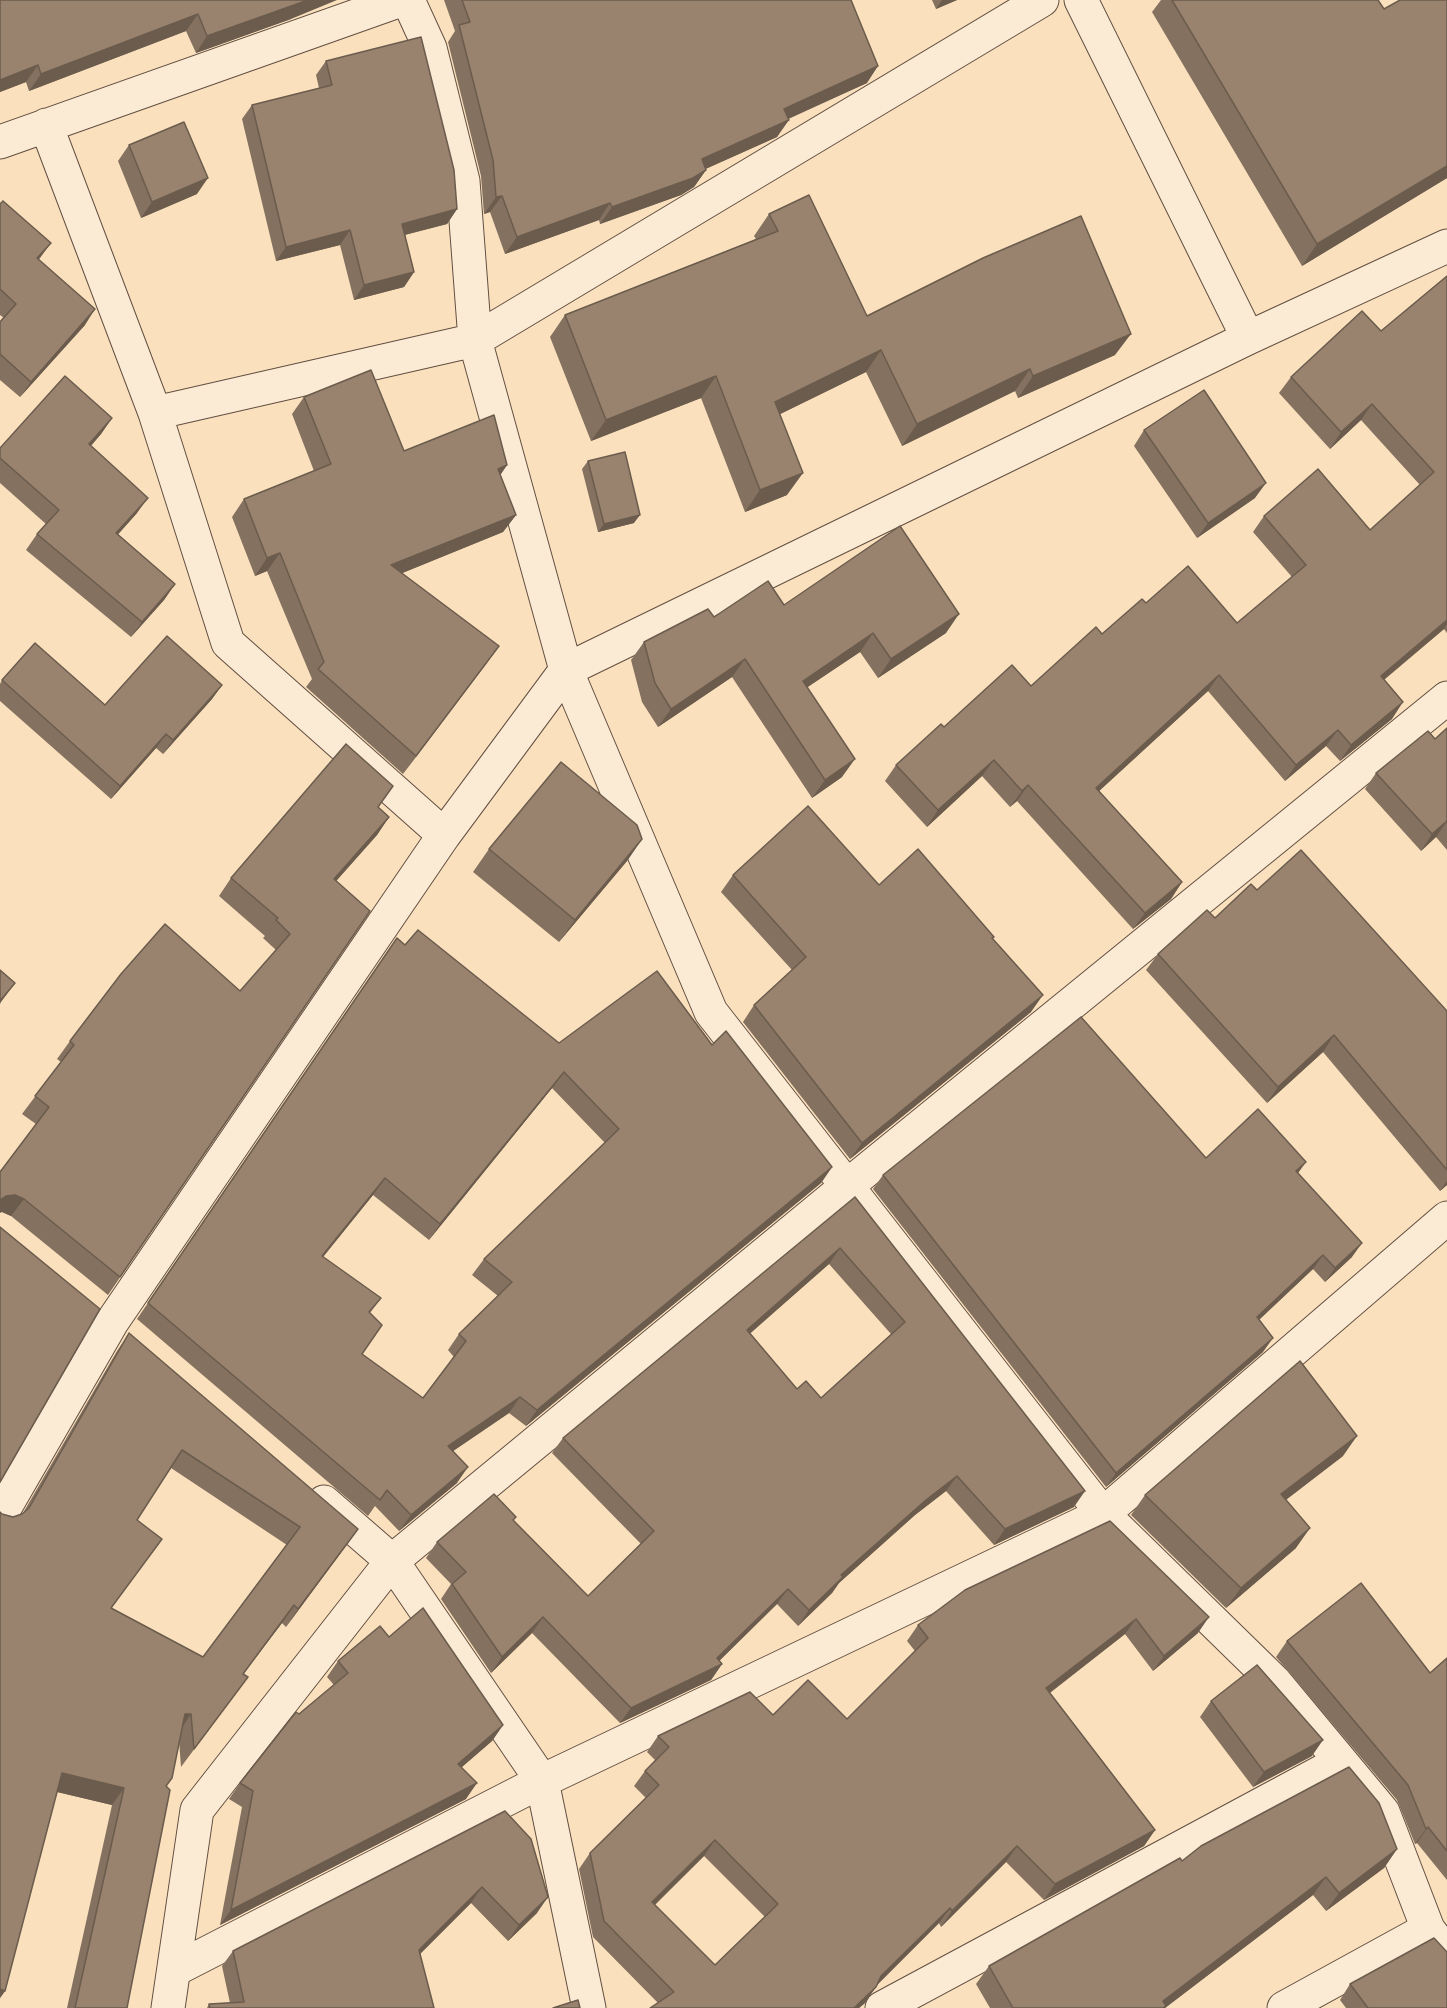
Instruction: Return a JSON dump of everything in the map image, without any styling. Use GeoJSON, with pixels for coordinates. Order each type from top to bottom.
{"type":"FeatureCollection","features":[{"type":"Feature","properties":{"kind":"street"},"geometry":{"type":"LineString","coordinates":[[0,142],[400,0]]}},
{"type":"Feature","properties":{"kind":"street"},"geometry":{"type":"LineString","coordinates":[[408,0],[430,48],[463,181],[475,340],[566,670],[711,1012],[1103,1514],[1275,1682],[1383,1812],[1437,1942],[1284,2008]]}},
{"type":"Feature","properties":{"kind":"street"},"geometry":{"type":"LineString","coordinates":[[155,413],[475,340],[1042,0]]}},
{"type":"Feature","properties":{"kind":"street"},"geometry":{"type":"LineString","coordinates":[[1081,0],[1248,338]]}},
{"type":"Feature","properties":{"kind":"street"},"geometry":{"type":"LineString","coordinates":[[46,125],[155,413],[228,643],[444,835]]}},
{"type":"Feature","properties":{"kind":"street"},"geometry":{"type":"LineString","coordinates":[[0,1516],[102,1314],[444,835],[566,670],[1248,338],[1447,246]]}},
{"type":"Feature","properties":{"kind":"street"},"geometry":{"type":"LineString","coordinates":[[168,2008],[197,1810],[392,1561],[847,1186],[1447,698]]}},
{"type":"Feature","properties":{"kind":"street"},"geometry":{"type":"LineString","coordinates":[[174,1970],[542,1782],[1103,1514],[1447,1218]]}},
{"type":"Feature","properties":{"kind":"street"},"geometry":{"type":"LineString","coordinates":[[102,1314],[139,1345]]}},
{"type":"Feature","properties":{"kind":"street"},"geometry":{"type":"LineString","coordinates":[[302,1484],[392,1561],[542,1782],[589,2008]]}},
{"type":"Feature","properties":{"kind":"street"},"geometry":{"type":"LineString","coordinates":[[882,2008],[1340,1762]]}},
{"type":"Feature","properties":{"kind":"building"},"geometry":{"type":"Polygon","coordinates":[[[0,0],[308,0],[207,36],[198,14],[41,74],[38,65],[0,80],[0,0]]]}},
{"type":"Feature","properties":{"kind":"building"},"geometry":{"type":"Polygon","coordinates":[[[462,0],[851,0],[878,66],[784,109],[789,120],[702,159],[706,170],[693,178],[612,207],[610,203],[517,237],[502,196],[496,197],[493,160],[459,25],[470,22],[462,0]]]}},
{"type":"Feature","properties":{"kind":"building"},"geometry":{"type":"Polygon","coordinates":[[[1172,0],[1378,0],[1384,9],[1400,0],[1447,0],[1447,166],[1317,244],[1172,0]]]}},
{"type":"Feature","properties":{"kind":"building"},"geometry":{"type":"Polygon","coordinates":[[[421,37],[454,170],[457,209],[402,224],[414,272],[364,285],[350,230],[286,247],[252,105],[332,85],[326,61],[421,37]]]}},
{"type":"Feature","properties":{"kind":"building"},"geometry":{"type":"Polygon","coordinates":[[[184,122],[208,178],[152,202],[129,145],[184,122]]]}},
{"type":"Feature","properties":{"kind":"building"},"geometry":{"type":"Polygon","coordinates":[[[809,195],[867,316],[983,258],[1081,216],[1131,334],[1033,376],[1030,369],[917,424],[881,350],[775,402],[803,473],[760,490],[716,376],[606,420],[565,315],[778,231],[769,214],[809,195]]]}},
{"type":"Feature","properties":{"kind":"building"},"geometry":{"type":"Polygon","coordinates":[[[3,201],[51,243],[37,258],[95,309],[31,382],[0,354],[0,322],[16,304],[0,289],[0,204],[3,201]]]}},
{"type":"Feature","properties":{"kind":"building"},"geometry":{"type":"Polygon","coordinates":[[[1447,276],[1447,620],[1381,676],[1403,702],[1351,745],[1338,730],[1296,765],[1219,675],[1096,788],[1182,882],[1145,913],[1028,785],[1022,791],[994,760],[938,810],[896,765],[941,724],[944,727],[1012,665],[1031,686],[1096,627],[1102,634],[1142,599],[1146,603],[1188,566],[1237,623],[1306,565],[1264,516],[1318,469],[1370,530],[1434,472],[1372,404],[1341,432],[1291,377],[1362,311],[1381,331],[1447,276]]]}},
{"type":"Feature","properties":{"kind":"building"},"geometry":{"type":"Polygon","coordinates":[[[371,370],[404,451],[494,415],[507,465],[498,469],[516,515],[391,565],[499,646],[416,756],[318,669],[324,662],[280,553],[267,558],[244,499],[331,464],[304,397],[371,370]]]}},
{"type":"Feature","properties":{"kind":"building"},"geometry":{"type":"Polygon","coordinates":[[[65,376],[112,418],[89,444],[148,498],[116,533],[175,584],[142,622],[37,534],[59,510],[0,458],[0,448],[65,376]]]}},
{"type":"Feature","properties":{"kind":"building"},"geometry":{"type":"Polygon","coordinates":[[[1204,390],[1266,483],[1208,523],[1144,430],[1204,390]]]}},
{"type":"Feature","properties":{"kind":"building"},"geometry":{"type":"Polygon","coordinates":[[[625,452],[640,515],[604,524],[588,461],[625,452]]]}},
{"type":"Feature","properties":{"kind":"building"},"geometry":{"type":"Polygon","coordinates":[[[900,526],[959,614],[891,659],[873,633],[803,681],[855,759],[825,780],[745,659],[671,709],[655,683],[644,642],[708,609],[714,617],[768,581],[784,605],[900,526]]]}},
{"type":"Feature","properties":{"kind":"building"},"geometry":{"type":"Polygon","coordinates":[[[167,636],[222,685],[173,740],[166,734],[120,786],[2,680],[35,643],[105,705],[167,636]]]}},
{"type":"Feature","properties":{"kind":"building"},"geometry":{"type":"Polygon","coordinates":[[[1447,728],[1447,821],[1432,834],[1376,773],[1428,731],[1435,739],[1447,728]]]}},
{"type":"Feature","properties":{"kind":"building"},"geometry":{"type":"Polygon","coordinates":[[[346,744],[393,786],[378,807],[389,817],[334,879],[370,911],[120,1277],[24,1199],[15,1195],[6,1196],[0,1200],[0,1172],[49,1107],[35,1096],[74,1045],[70,1041],[121,974],[165,924],[240,991],[290,934],[276,920],[278,918],[231,878],[346,744]]]}},
{"type":"Feature","properties":{"kind":"building"},"geometry":{"type":"Polygon","coordinates":[[[561,762],[637,825],[642,839],[575,920],[489,849],[561,762]]]}},
{"type":"Feature","properties":{"kind":"building"},"geometry":{"type":"Polygon","coordinates":[[[808,806],[879,885],[918,849],[1043,995],[862,1143],[754,1005],[806,957],[733,875],[808,806]]]}},
{"type":"Feature","properties":{"kind":"building"},"geometry":{"type":"Polygon","coordinates":[[[1301,850],[1447,1011],[1447,1170],[1334,1035],[1278,1087],[1158,954],[1207,910],[1215,918],[1251,884],[1257,890],[1301,850]]]}},
{"type":"Feature","properties":{"kind":"building"},"geometry":{"type":"Polygon","coordinates":[[[418,930],[559,1043],[657,971],[712,1045],[726,1031],[832,1167],[537,1410],[520,1397],[448,1446],[468,1467],[411,1515],[387,1490],[380,1500],[148,1303],[397,938],[405,945],[418,930]],[[564,1072],[440,1224],[385,1178],[322,1256],[381,1298],[369,1312],[382,1325],[362,1354],[423,1398],[466,1341],[459,1334],[512,1282],[484,1259],[619,1129],[564,1072]]]}},
{"type":"Feature","properties":{"kind":"building"},"geometry":{"type":"Polygon","coordinates":[[[0,970],[15,983],[0,1001],[0,970]]]}},
{"type":"Feature","properties":{"kind":"building"},"geometry":{"type":"Polygon","coordinates":[[[1081,1017],[1206,1158],[1258,1109],[1306,1162],[1296,1171],[1362,1243],[1335,1268],[1323,1255],[1257,1317],[1273,1338],[1116,1473],[883,1175],[1081,1017]]]}},
{"type":"Feature","properties":{"kind":"building"},"geometry":{"type":"Polygon","coordinates":[[[855,1197],[1085,1491],[1005,1529],[957,1476],[926,1500],[841,1575],[843,1577],[809,1610],[788,1589],[717,1658],[722,1664],[631,1708],[543,1617],[502,1657],[452,1584],[466,1572],[437,1542],[494,1494],[516,1517],[513,1520],[588,1596],[654,1531],[563,1438],[855,1197]],[[840,1248],[747,1330],[797,1389],[806,1381],[821,1398],[905,1322],[840,1248]]]}},
{"type":"Feature","properties":{"kind":"building"},"geometry":{"type":"Polygon","coordinates":[[[0,1227],[100,1309],[0,1482],[0,1227]]]}},
{"type":"Feature","properties":{"kind":"building"},"geometry":{"type":"Polygon","coordinates":[[[129,1333],[358,1529],[298,1609],[294,1605],[243,1674],[248,1677],[194,1749],[191,1714],[185,1714],[172,1778],[166,1786],[170,1790],[127,2008],[75,2008],[124,1788],[62,1773],[5,1991],[0,1989],[0,1512],[13,1517],[29,1508],[129,1333]],[[182,1450],[137,1520],[162,1539],[111,1608],[203,1657],[300,1527],[182,1450]]]}},
{"type":"Feature","properties":{"kind":"building"},"geometry":{"type":"Polygon","coordinates":[[[1300,1361],[1357,1436],[1281,1494],[1310,1528],[1241,1588],[1145,1495],[1300,1361]]]}},
{"type":"Feature","properties":{"kind":"building"},"geometry":{"type":"Polygon","coordinates":[[[1110,1521],[1209,1617],[1164,1656],[1136,1619],[1046,1688],[1155,1830],[1055,1884],[1017,1846],[952,1911],[950,1908],[881,1976],[876,1987],[854,2008],[650,2008],[674,1992],[604,1921],[590,1853],[659,1785],[645,1771],[669,1747],[658,1736],[750,1692],[773,1715],[808,1680],[847,1719],[928,1638],[918,1625],[965,1590],[1110,1521]],[[715,1840],[652,1902],[715,1965],[778,1904],[715,1840]]]}},
{"type":"Feature","properties":{"kind":"building"},"geometry":{"type":"Polygon","coordinates":[[[1361,1583],[1430,1673],[1447,1658],[1447,1851],[1428,1827],[1426,1829],[1408,1785],[1287,1641],[1361,1583]]]}},
{"type":"Feature","properties":{"kind":"building"},"geometry":{"type":"Polygon","coordinates":[[[423,1608],[503,1725],[458,1764],[477,1783],[231,1910],[253,1791],[240,1783],[296,1712],[299,1714],[348,1673],[338,1661],[380,1626],[389,1637],[423,1608]]]}},
{"type":"Feature","properties":{"kind":"building"},"geometry":{"type":"Polygon","coordinates":[[[1257,1665],[1323,1740],[1264,1772],[1211,1701],[1257,1665]]]}},
{"type":"Feature","properties":{"kind":"building"},"geometry":{"type":"Polygon","coordinates":[[[1349,1767],[1379,1803],[1397,1849],[1339,1893],[1326,1877],[1163,2001],[1166,2006],[1163,2008],[1013,2008],[989,1966],[1180,1858],[1182,1861],[1201,1846],[1349,1767]]]}},
{"type":"Feature","properties":{"kind":"building"},"geometry":{"type":"Polygon","coordinates":[[[505,1811],[531,1839],[548,1897],[519,1925],[482,1887],[419,1950],[434,2008],[210,2008],[209,2004],[244,2002],[233,1951],[505,1811]]]}},
{"type":"Feature","properties":{"kind":"building"},"geometry":{"type":"Polygon","coordinates":[[[1434,1938],[1447,1952],[1447,2008],[1368,2008],[1350,1984],[1434,1938]]]}},
{"type":"Feature","properties":{"kind":"building"},"geometry":{"type":"Polygon","coordinates":[[[578,2000],[580,2008],[553,2008],[578,2000]]]}}]}
